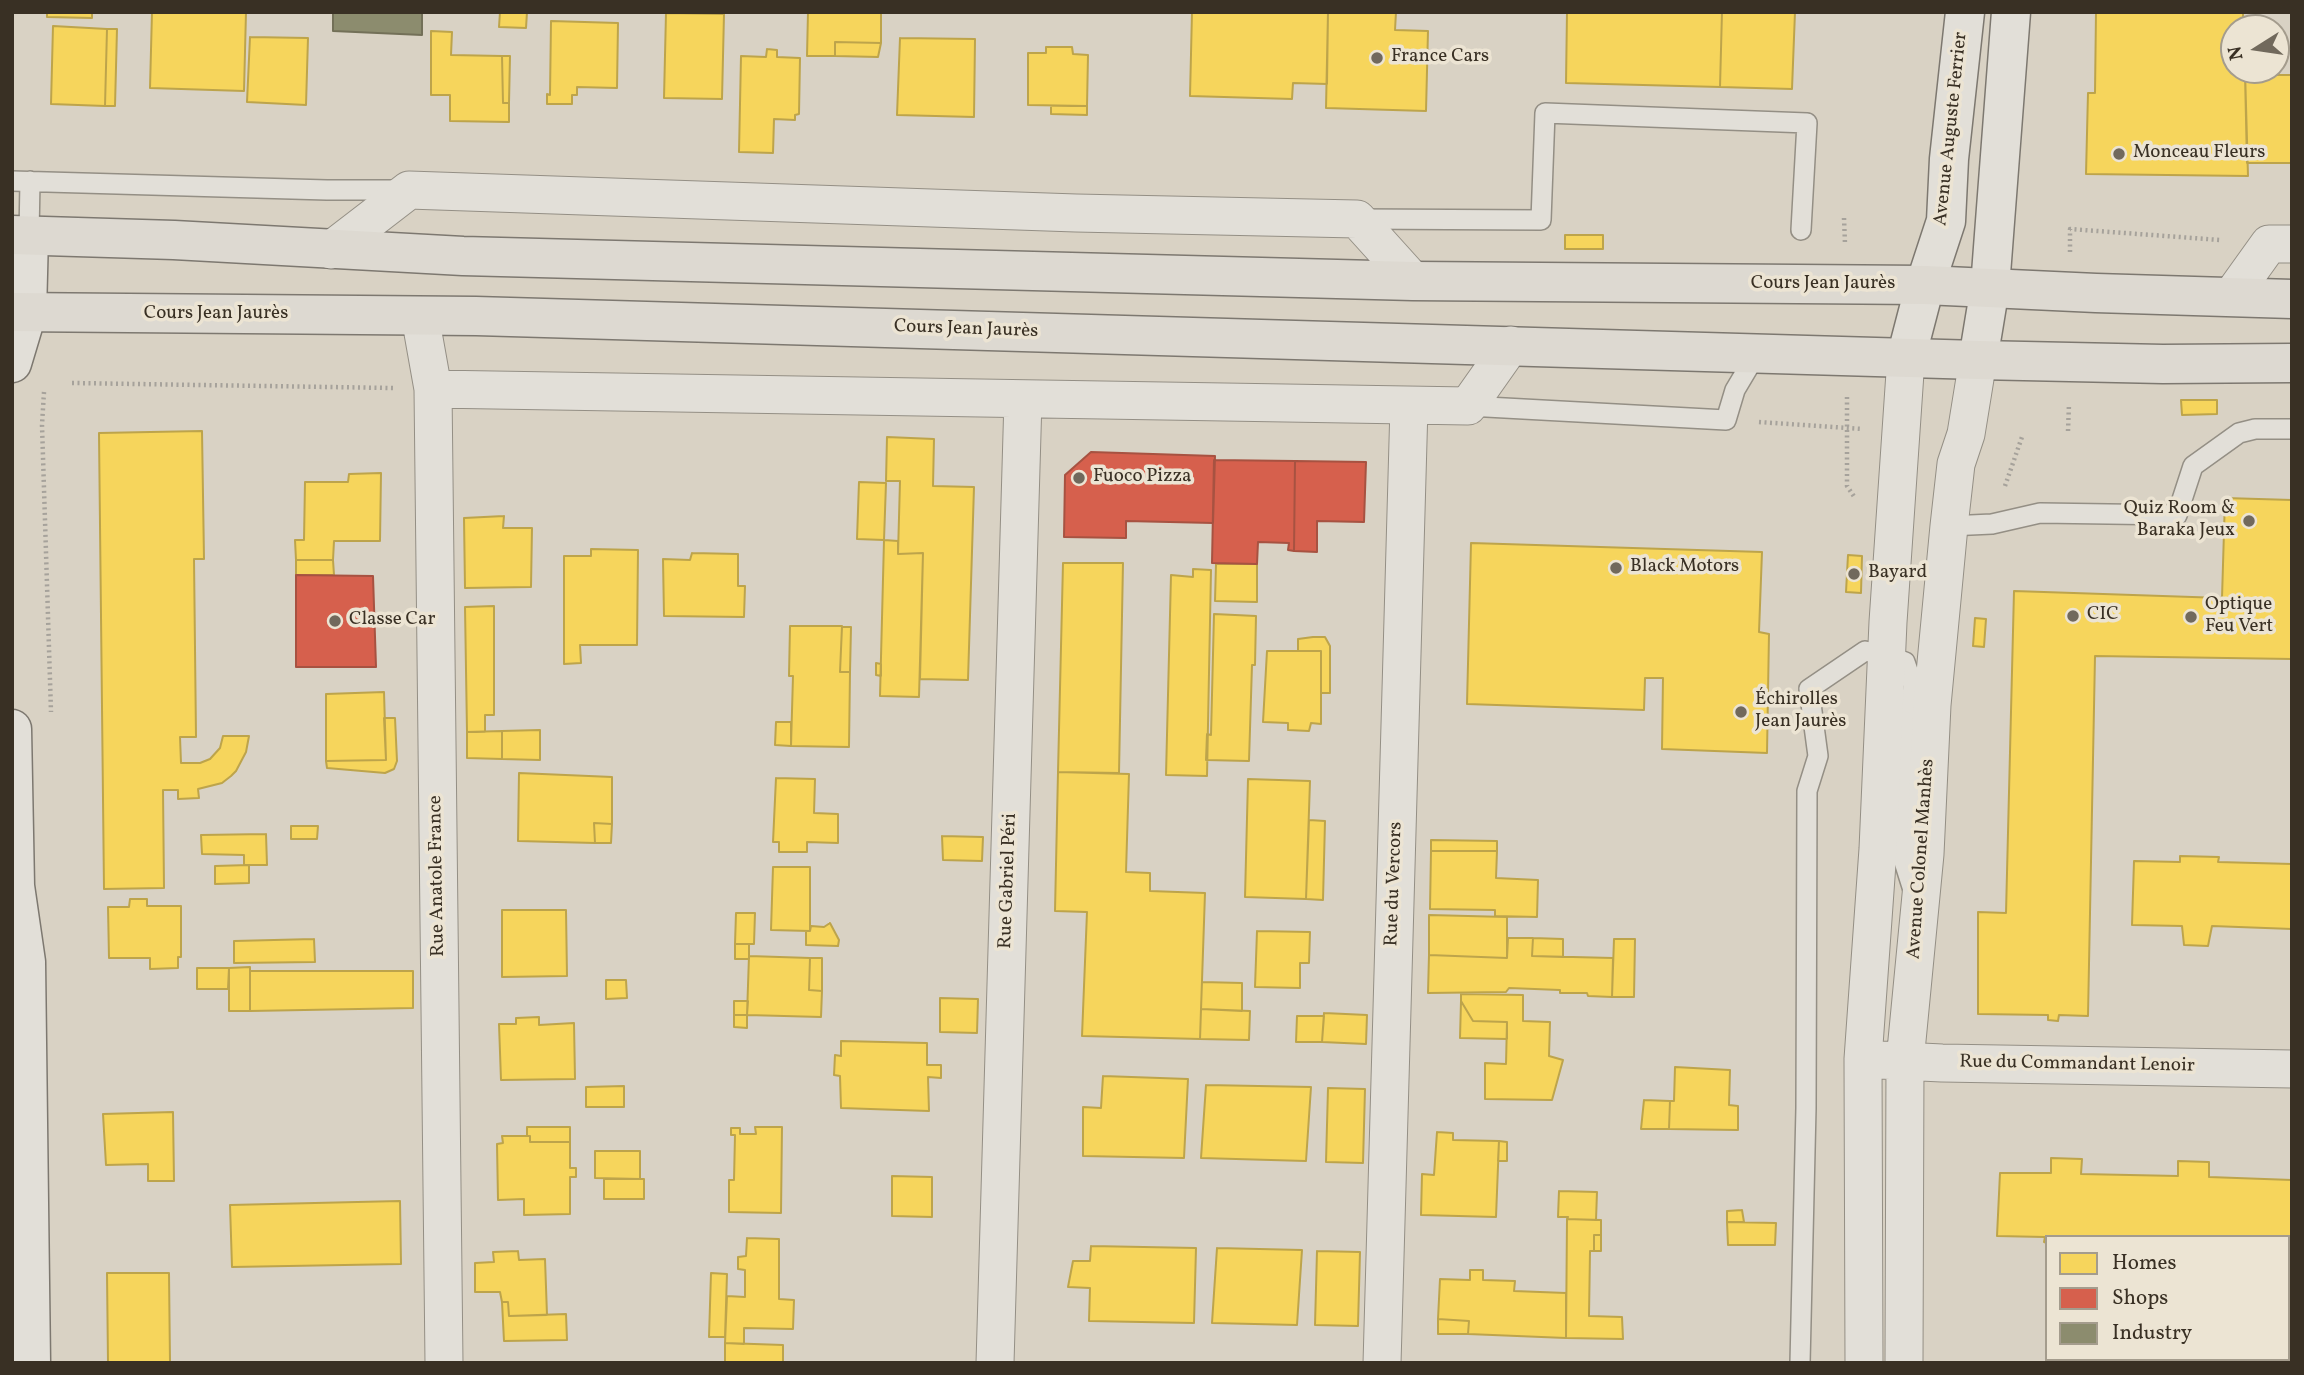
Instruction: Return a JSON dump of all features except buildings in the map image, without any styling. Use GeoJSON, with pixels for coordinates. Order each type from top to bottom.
{"type":"FeatureCollection","features":[{"type":"Feature","properties":{"kind":"main road","name":"Cours Jean Jaurès"},"geometry":{"type":"LineString","coordinates":[[21,235],[174,240],[463,256],[1413,281],[1925,285],[2292,299]]}},
{"type":"Feature","properties":{"kind":"main road","name":"Cours Jean Jaurès"},"geometry":{"type":"LineString","coordinates":[[19,312],[420,316],[1979,360],[2163,364],[2292,363]]}},
{"type":"Feature","properties":{"kind":"street","name":"Avenue Auguste Ferrier"},"geometry":{"type":"LineString","coordinates":[[1906,358],[1925,285],[1946,221],[1949,159],[1965,12]]}},
{"type":"Feature","properties":{"kind":"street"},"geometry":{"type":"LineString","coordinates":[[1979,360],[1990,287],[2011,12]]}},
{"type":"Feature","properties":{"kind":"street"},"geometry":{"type":"LineString","coordinates":[[331,250],[409,190],[1357,219],[1413,281]]}},
{"type":"Feature","properties":{"kind":"street"},"geometry":{"type":"LineString","coordinates":[[12,363],[19,312],[21,235]]}},
{"type":"Feature","properties":{"kind":"street"},"geometry":{"type":"LineString","coordinates":[[2231,297],[2281,244]]}},
{"type":"Feature","properties":{"kind":"street"},"geometry":{"type":"LineString","coordinates":[[420,316],[433,389],[1468,406],[1511,345]]}},
{"type":"Feature","properties":{"kind":"street"},"geometry":{"type":"LineString","coordinates":[[1864,1363],[1863,1059],[1878,849],[1886,655],[1906,358]]}},
{"type":"Feature","properties":{"kind":"street","name":"Avenue Colonel Manhès"},"geometry":{"type":"LineString","coordinates":[[1904,1363],[1905,1061],[1925,854],[1932,705],[1949,526],[1956,464],[1966,434],[1979,360]]}},
{"type":"Feature","properties":{"kind":"street","name":"Rue Anatole France"},"geometry":{"type":"LineString","coordinates":[[433,389],[444,1363]]}},
{"type":"Feature","properties":{"kind":"street","name":"Rue Gabriel Péri"},"geometry":{"type":"LineString","coordinates":[[995,1363],[1023,399]]}},
{"type":"Feature","properties":{"kind":"street","name":"Rue du Vercors"},"geometry":{"type":"LineString","coordinates":[[1382,1363],[1409,406]]}},
{"type":"Feature","properties":{"kind":"street"},"geometry":{"type":"LineString","coordinates":[[12,729],[15,886],[26,962],[31,1363]]}},
{"type":"Feature","properties":{"kind":"street","name":"Rue du Commandant Lenoir"},"geometry":{"type":"LineString","coordinates":[[1863,1059],[2292,1069]]}},
{"type":"Feature","properties":{"kind":"lane"},"geometry":{"type":"LineString","coordinates":[[1357,219],[1541,220],[1545,113],[1807,122],[1801,230]]}},
{"type":"Feature","properties":{"kind":"lane"},"geometry":{"type":"LineString","coordinates":[[21,235],[21,181],[409,190]]}},
{"type":"Feature","properties":{"kind":"lane"},"geometry":{"type":"LineString","coordinates":[[1468,406],[1726,420],[1735,390],[1757,353]]}},
{"type":"Feature","properties":{"kind":"lane"},"geometry":{"type":"LineString","coordinates":[[1949,526],[1992,524],[2040,513],[2178,515],[2193,466],[2239,433],[2255,429],[2292,429]]}},
{"type":"Feature","properties":{"kind":"lane"},"geometry":{"type":"LineString","coordinates":[[1800,1363],[1806,1108],[1807,791],[1818,756],[1809,689],[1865,651],[1905,662],[1913,685],[1900,849],[1919,908]]}},
{"type":"Feature","properties":{"kind":"path"},"geometry":{"type":"LineString","coordinates":[[1844,218],[1844,229]]}},
{"type":"Feature","properties":{"kind":"path"},"geometry":{"type":"LineString","coordinates":[[2070,229],[2281,244]]}},
{"type":"Feature","properties":{"kind":"path"},"geometry":{"type":"LineString","coordinates":[[72,383],[433,389]]}},
{"type":"Feature","properties":{"kind":"path"},"geometry":{"type":"LineString","coordinates":[[1847,394],[1847,486],[1860,505]]}},
{"type":"Feature","properties":{"kind":"path"},"geometry":{"type":"LineString","coordinates":[[1726,420],[1902,434]]}},
{"type":"Feature","properties":{"kind":"place","name":"France Cars"},"geometry":{"type":"Point","coordinates":[1377,58]}},
{"type":"Feature","properties":{"kind":"place","name":"Monceau Fleurs"},"geometry":{"type":"Point","coordinates":[2119,154]}},
{"type":"Feature","properties":{"kind":"place","name":"Fuoco Pizza"},"geometry":{"type":"Point","coordinates":[1079,478]}},
{"type":"Feature","properties":{"kind":"place","name":"Quiz Room & Baraka Jeux"},"geometry":{"type":"Point","coordinates":[2249,521]}},
{"type":"Feature","properties":{"kind":"place","name":"Black Motors"},"geometry":{"type":"Point","coordinates":[1616,568]}},
{"type":"Feature","properties":{"kind":"place","name":"Bayard"},"geometry":{"type":"Point","coordinates":[1854,574]}},
{"type":"Feature","properties":{"kind":"place","name":"CIC"},"geometry":{"type":"Point","coordinates":[2073,616]}},
{"type":"Feature","properties":{"kind":"place","name":"Optique Feu Vert"},"geometry":{"type":"Point","coordinates":[2191,617]}},
{"type":"Feature","properties":{"kind":"place","name":"Classe Car"},"geometry":{"type":"Point","coordinates":[335,621]}},
{"type":"Feature","properties":{"kind":"place","name":"Échirolles Jean Jaurès"},"geometry":{"type":"Point","coordinates":[1741,712]}}]}
